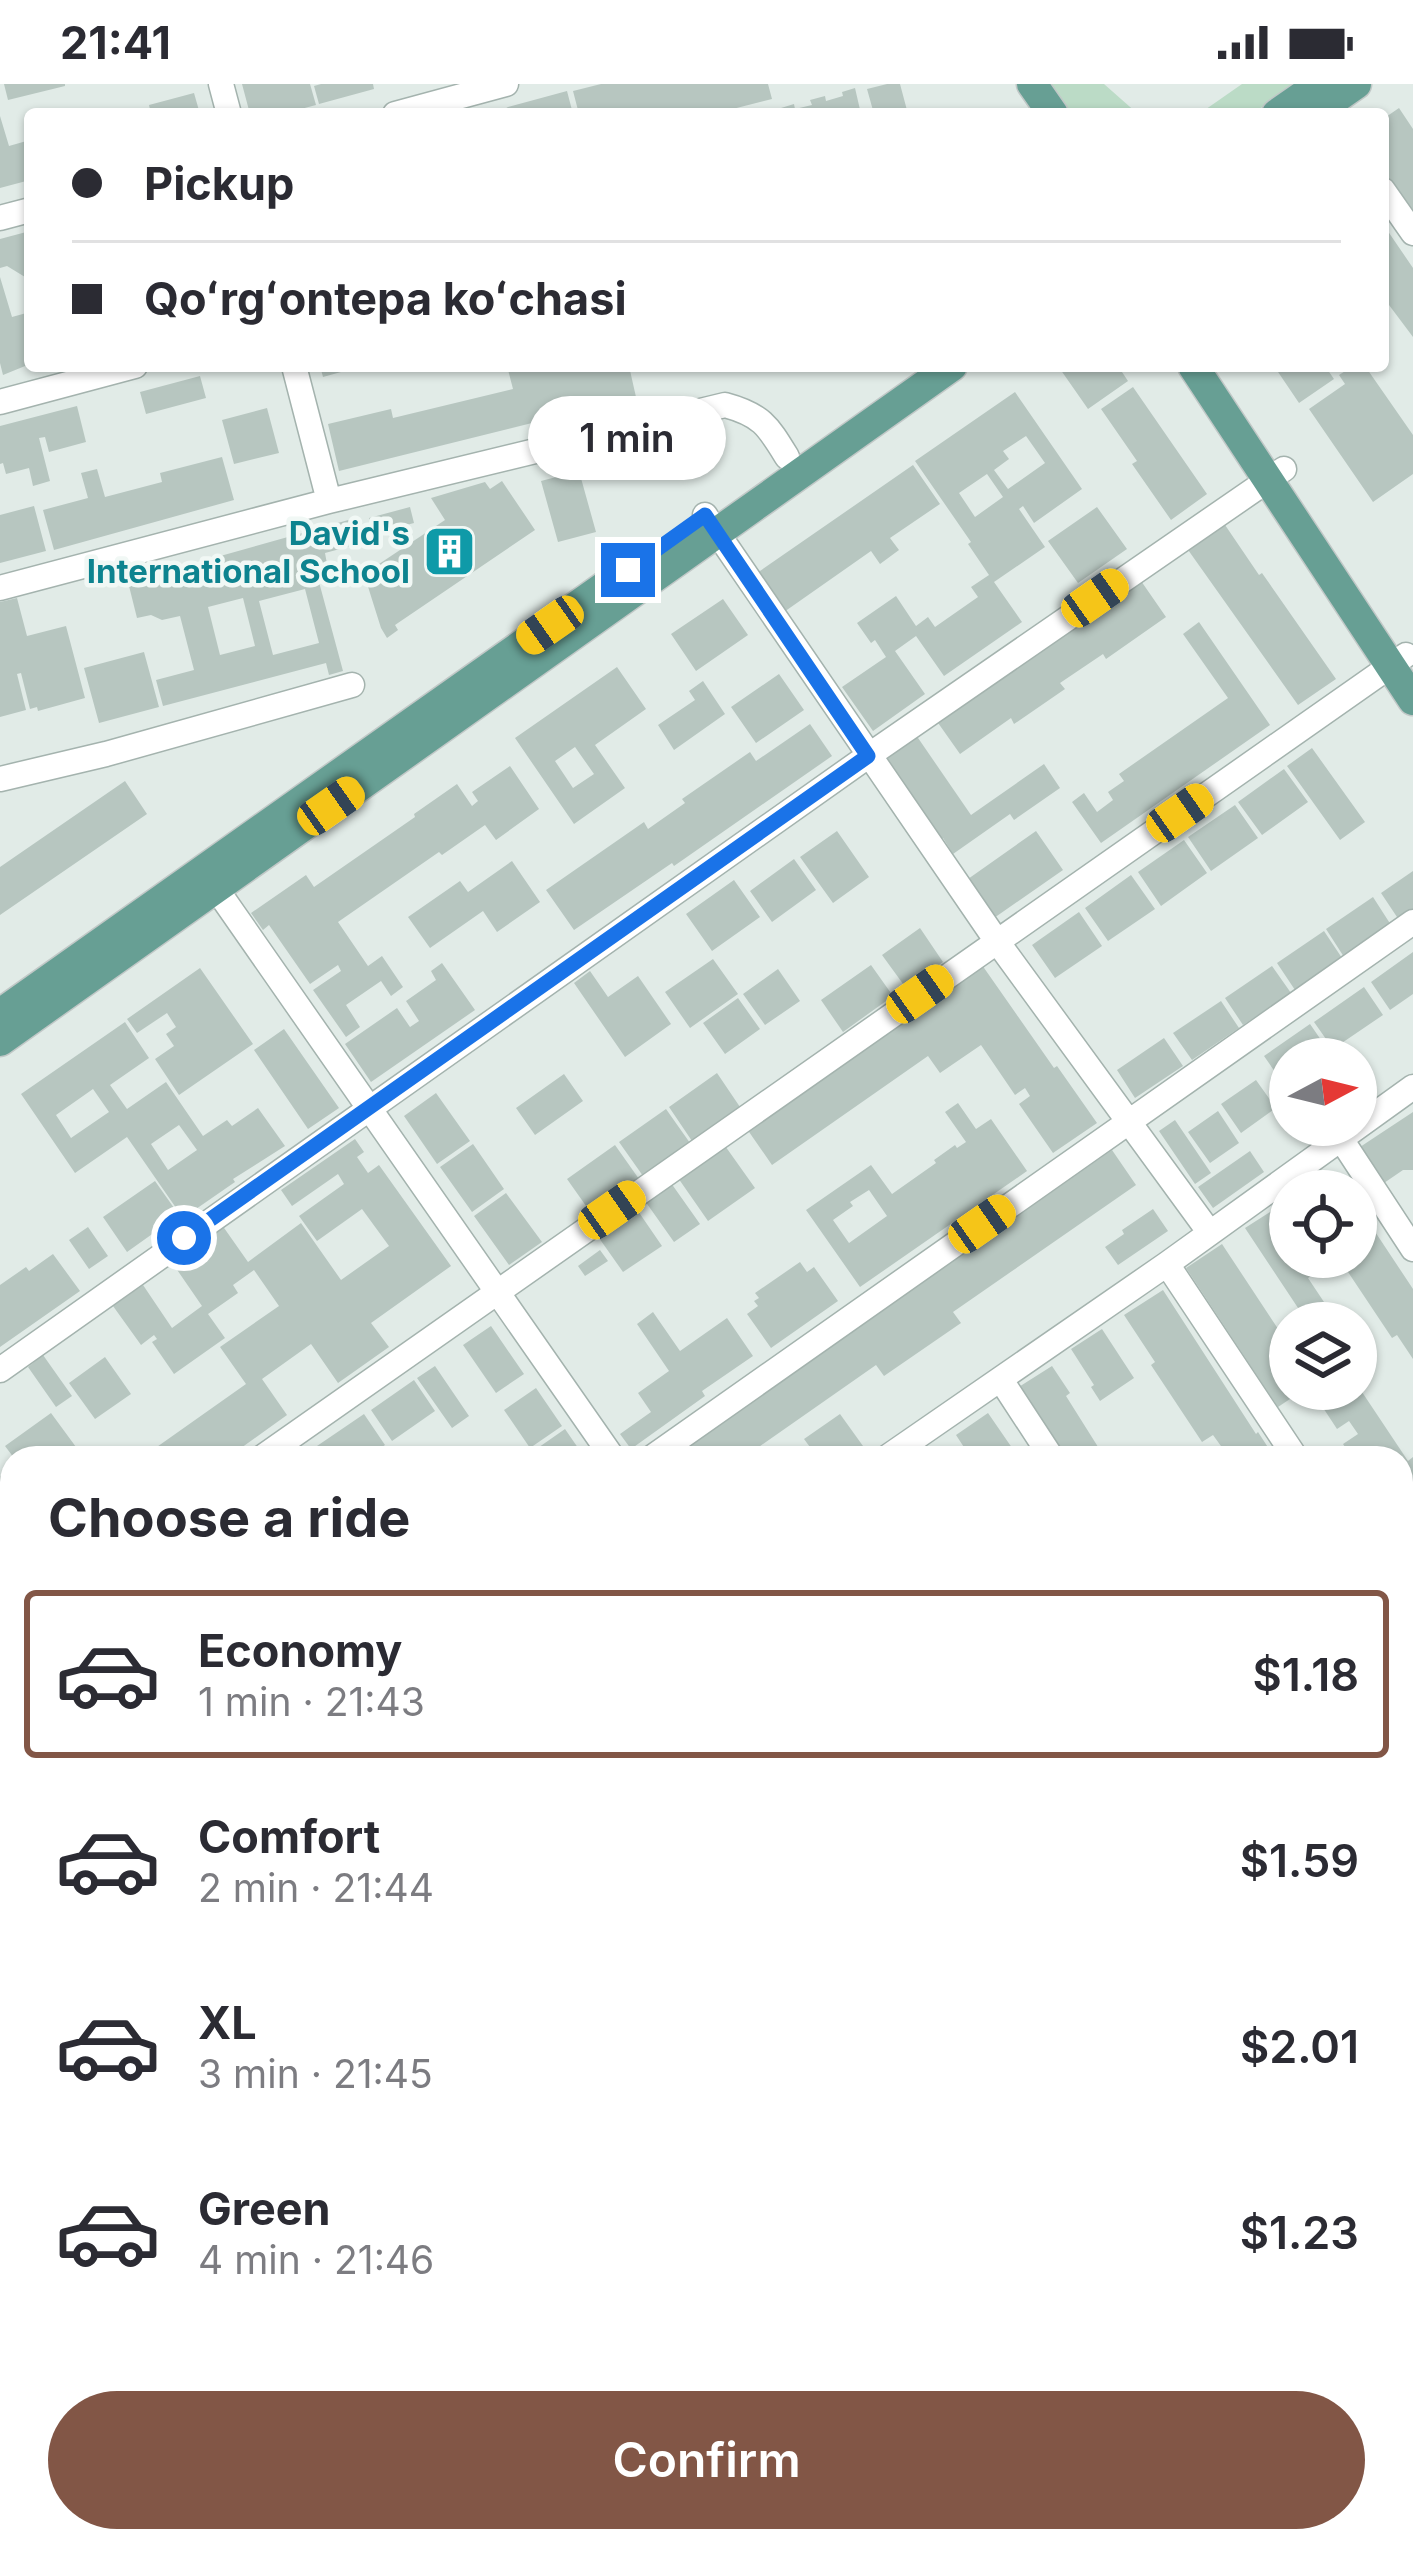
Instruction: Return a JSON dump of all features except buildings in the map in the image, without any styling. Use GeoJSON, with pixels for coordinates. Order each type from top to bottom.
{"type":"FeatureCollection","features":[{"type":"Feature","properties":{"kind":"main road"},"geometry":{"type":"LineString","coordinates":[[1320,101],[1355,84]]}},
{"type":"Feature","properties":{"kind":"main road"},"geometry":{"type":"LineString","coordinates":[[711,524],[787,458],[908,372]]}},
{"type":"Feature","properties":{"kind":"main road"},"geometry":{"type":"LineString","coordinates":[[0,1040],[209,879],[711,524],[943,372]]}},
{"type":"Feature","properties":{"kind":"main road"},"geometry":{"type":"LineString","coordinates":[[1198,372],[1276,474],[1403,662],[1413,700]]}},
{"type":"Feature","properties":{"kind":"main road"},"geometry":{"type":"LineString","coordinates":[[1219,372],[1276,474]]}},
{"type":"Feature","properties":{"kind":"main road"},"geometry":{"type":"LineString","coordinates":[[0,1014],[209,879]]}},
{"type":"Feature","properties":{"kind":"street"},"geometry":{"type":"LineString","coordinates":[[417,108],[506,84]]}},
{"type":"Feature","properties":{"kind":"street"},"geometry":{"type":"LineString","coordinates":[[1389,199],[1413,233]]}},
{"type":"Feature","properties":{"kind":"street"},"geometry":{"type":"LineString","coordinates":[[0,402],[112,372]]}},
{"type":"Feature","properties":{"kind":"street"},"geometry":{"type":"LineString","coordinates":[[297,372],[329,501]]}},
{"type":"Feature","properties":{"kind":"street"},"geometry":{"type":"LineString","coordinates":[[0,588],[329,501],[725,405],[752,412],[770,428],[787,458]]}},
{"type":"Feature","properties":{"kind":"street"},"geometry":{"type":"LineString","coordinates":[[0,1370],[868,756],[1276,474]]}},
{"type":"Feature","properties":{"kind":"street"},"geometry":{"type":"LineString","coordinates":[[711,524],[996,940],[1210,1233]]}},
{"type":"Feature","properties":{"kind":"street"},"geometry":{"type":"LineString","coordinates":[[278,1446],[996,940],[1403,662]]}},
{"type":"Feature","properties":{"kind":"street"},"geometry":{"type":"LineString","coordinates":[[0,779],[352,685]]}},
{"type":"Feature","properties":{"kind":"street"},"geometry":{"type":"LineString","coordinates":[[209,879],[605,1446]]}},
{"type":"Feature","properties":{"kind":"street"},"geometry":{"type":"LineString","coordinates":[[668,1446],[1413,922]]}},
{"type":"Feature","properties":{"kind":"street"},"geometry":{"type":"LineString","coordinates":[[1377,1113],[1413,1087]]}},
{"type":"Feature","properties":{"kind":"street"},"geometry":{"type":"LineString","coordinates":[[904,1446],[1331,1146]]}},
{"type":"Feature","properties":{"kind":"street"},"geometry":{"type":"LineString","coordinates":[[1346,1146],[1413,1249]]}},
{"type":"Feature","properties":{"kind":"street"},"geometry":{"type":"LineString","coordinates":[[1167,1264],[1288,1446]]}},
{"type":"Feature","properties":{"kind":"street"},"geometry":{"type":"LineString","coordinates":[[1001,1380],[1044,1446]]}},
{"type":"Feature","properties":{"kind":"green space"},"geometry":{"type":"Polygon","coordinates":[[[1049,84],[1104,84],[1131,108],[1065,108],[1049,84]]]}},
{"type":"Feature","properties":{"kind":"green space"},"geometry":{"type":"Polygon","coordinates":[[[1242,84],[1296,84],[1261,108],[1208,108],[1242,84]]]}},
{"type":"Feature","properties":{"kind":"place","name":"David's International School"},"geometry":{"type":"Point","coordinates":[449,552]}},
{"type":"Feature","properties":{"kind":"route"},"geometry":{"type":"LineString","coordinates":[[184,1238],[868,756],[705,515],[628,570]]}}]}
